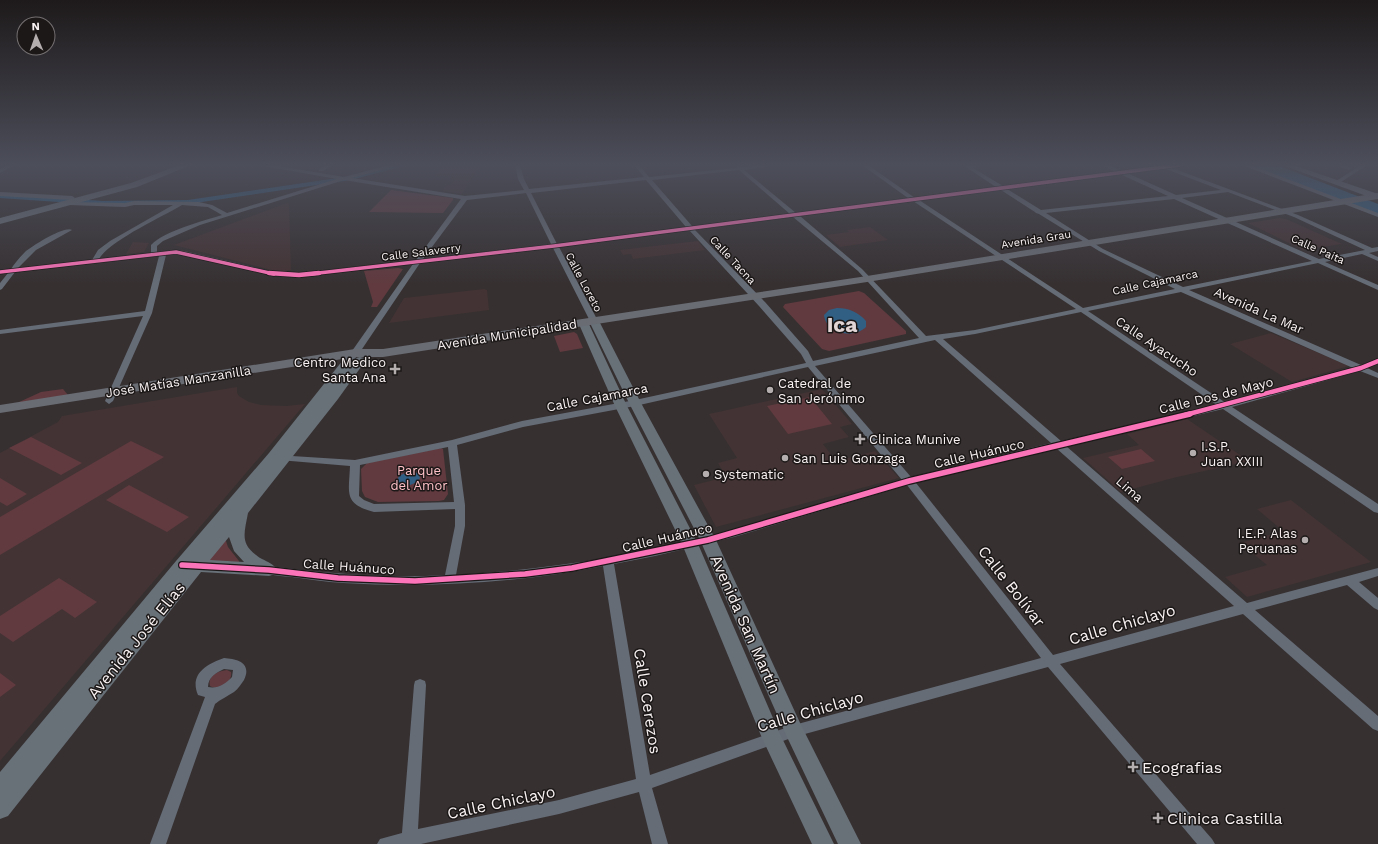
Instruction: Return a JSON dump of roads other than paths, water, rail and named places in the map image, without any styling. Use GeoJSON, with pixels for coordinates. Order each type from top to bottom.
{"type":"FeatureCollection","features":[{"type":"Feature","properties":{"kind":"main road"},"geometry":{"type":"LineString","coordinates":[[0,217],[53,204]]}},
{"type":"Feature","properties":{"kind":"main road"},"geometry":{"type":"LineString","coordinates":[[0,221],[56,204]]}},
{"type":"Feature","properties":{"kind":"main road","name":"Avenida Grau"},"geometry":{"type":"LineString","coordinates":[[867,279],[1327,204]]}},
{"type":"Feature","properties":{"kind":"main road","name":"Avenida Municipalidad"},"geometry":{"type":"LineString","coordinates":[[354,358],[867,279]]}},
{"type":"Feature","properties":{"kind":"main road","name":"Avenida San Martín"},"geometry":{"type":"LineString","coordinates":[[588,321],[628,405],[690,544],[772,738],[823,844]]}},
{"type":"Feature","properties":{"kind":"main road","name":"José Matías Manzanilla"},"geometry":{"type":"LineString","coordinates":[[0,409],[111,396],[354,358]]}},
{"type":"Feature","properties":{"kind":"main road","name":"Avenida José Elías"},"geometry":{"type":"LineString","coordinates":[[0,788],[280,457],[334,396],[354,358]]}},
{"type":"Feature","properties":{"kind":"main road","name":"José Matías Manzanilla"},"geometry":{"type":"LineString","coordinates":[[0,418],[111,396]]}},
{"type":"Feature","properties":{"kind":"main road","name":"Avenida San Martín"},"geometry":{"type":"LineString","coordinates":[[628,405],[708,540],[794,731],[850,844]]}},
{"type":"Feature","properties":{"kind":"main road","name":"Avenida José Elías"},"geometry":{"type":"LineString","coordinates":[[0,808],[169,601],[189,565],[243,507],[280,457]]}},
{"type":"Feature","properties":{"kind":"main road"},"geometry":{"type":"LineString","coordinates":[[243,507],[236,530],[238,546],[241,552],[252,561],[269,570]]}},
{"type":"Feature","properties":{"kind":"main road"},"geometry":{"type":"LineString","coordinates":[[189,565],[269,570]]}},
{"type":"Feature","properties":{"kind":"street"},"geometry":{"type":"LineString","coordinates":[[94,261],[100,251],[112,242],[180,204]]}},
{"type":"Feature","properties":{"kind":"street"},"geometry":{"type":"LineString","coordinates":[[190,204],[204,205],[227,215]]}},
{"type":"Feature","properties":{"kind":"street"},"geometry":{"type":"LineString","coordinates":[[154,254],[154,245],[182,230],[261,204]]}},
{"type":"Feature","properties":{"kind":"street"},"geometry":{"type":"LineString","coordinates":[[354,358],[417,263],[460,204]]}},
{"type":"Feature","properties":{"kind":"street","name":"Calle Loreto"},"geometry":{"type":"LineString","coordinates":[[535,204],[588,321]]}},
{"type":"Feature","properties":{"kind":"street","name":"Calle Tacna"},"geometry":{"type":"LineString","coordinates":[[669,204],[762,304],[805,353],[810,364]]}},
{"type":"Feature","properties":{"kind":"street"},"geometry":{"type":"LineString","coordinates":[[783,204],[860,270],[924,340],[937,338]]}},
{"type":"Feature","properties":{"kind":"street","name":"Calle Salaverry"},"geometry":{"type":"LineString","coordinates":[[0,272],[163,253],[184,253],[275,274],[326,273],[691,229],[873,204]]}},
{"type":"Feature","properties":{"kind":"street","name":"Calle Ayacucho"},"geometry":{"type":"LineString","coordinates":[[921,204],[1003,257],[1378,509]]}},
{"type":"Feature","properties":{"kind":"street","name":"Avenida La Mar"},"geometry":{"type":"LineString","coordinates":[[1026,204],[1089,243],[1181,289],[1378,376]]}},
{"type":"Feature","properties":{"kind":"street"},"geometry":{"type":"LineString","coordinates":[[1038,212],[1108,204]]}},
{"type":"Feature","properties":{"kind":"street","name":"Calle Paita"},"geometry":{"type":"LineString","coordinates":[[1193,204],[1378,288]]}},
{"type":"Feature","properties":{"kind":"street"},"geometry":{"type":"LineString","coordinates":[[1266,204],[1374,249],[1378,254]]}},
{"type":"Feature","properties":{"kind":"street"},"geometry":{"type":"LineString","coordinates":[[1349,204],[1378,216]]}},
{"type":"Feature","properties":{"kind":"street"},"geometry":{"type":"LineString","coordinates":[[1283,211],[1288,217],[1378,259]]}},
{"type":"Feature","properties":{"kind":"street"},"geometry":{"type":"LineString","coordinates":[[0,288],[24,257],[36,247],[70,230]]}},
{"type":"Feature","properties":{"kind":"street","name":"Calle Cajamarca"},"geometry":{"type":"LineString","coordinates":[[937,338],[1374,249]]}},
{"type":"Feature","properties":{"kind":"street"},"geometry":{"type":"LineString","coordinates":[[111,396],[148,313],[163,253]]}},
{"type":"Feature","properties":{"kind":"street"},"geometry":{"type":"LineString","coordinates":[[0,332],[148,313]]}},
{"type":"Feature","properties":{"kind":"street","name":"Lima"},"geometry":{"type":"LineString","coordinates":[[937,338],[1378,725]]}},
{"type":"Feature","properties":{"kind":"street","name":"Calle Cajamarca"},"geometry":{"type":"LineString","coordinates":[[280,457],[355,463],[452,444],[522,424],[628,405],[924,340]]}},
{"type":"Feature","properties":{"kind":"street","name":"Calle Dos de Mayo"},"geometry":{"type":"LineString","coordinates":[[1059,445],[1224,406],[1361,368],[1378,361]]}},
{"type":"Feature","properties":{"kind":"street","name":"Calle Bolívar"},"geometry":{"type":"LineString","coordinates":[[810,364],[909,481],[1051,662],[1207,844]]}},
{"type":"Feature","properties":{"kind":"street"},"geometry":{"type":"LineString","coordinates":[[450,578],[460,526],[460,505],[452,444]]}},
{"type":"Feature","properties":{"kind":"street","name":"Calle Huánuco"},"geometry":{"type":"LineString","coordinates":[[269,570],[371,580],[415,581],[525,574],[572,568],[708,540],[909,481],[1059,445]]}},
{"type":"Feature","properties":{"kind":"street"},"geometry":{"type":"LineString","coordinates":[[355,463],[354,496],[367,507],[460,505]]}},
{"type":"Feature","properties":{"kind":"street","name":"Calle Cerezos"},"geometry":{"type":"LineString","coordinates":[[608,561],[644,784],[660,844]]}},
{"type":"Feature","properties":{"kind":"street","name":"Calle Chiclayo"},"geometry":{"type":"LineString","coordinates":[[385,844],[410,842],[559,807],[644,784],[794,731],[1378,572]]}},
{"type":"Feature","properties":{"kind":"street"},"geometry":{"type":"LineString","coordinates":[[1349,580],[1378,605]]}},
{"type":"Feature","properties":{"kind":"street"},"geometry":{"type":"LineString","coordinates":[[410,842],[420,685]]}},
{"type":"Feature","properties":{"kind":"street"},"geometry":{"type":"LineString","coordinates":[[158,844],[212,695]]}},
{"type":"Feature","properties":{"kind":"water"},"geometry":{"type":"Polygon","coordinates":[[[1352,204],[1378,204],[1378,214],[1352,204]]]}},
{"type":"Feature","properties":{"kind":"water"},"geometry":{"type":"Polygon","coordinates":[[[837,308],[849,310],[860,315],[866,321],[866,327],[855,333],[841,333],[830,327],[824,315],[829,310],[837,308]]]}},
{"type":"Feature","properties":{"kind":"water"},"geometry":{"type":"Polygon","coordinates":[[[409,471],[418,473],[420,478],[411,485],[399,484],[397,481],[399,476],[409,471]]]}},
{"type":"Feature","properties":{"kind":"place","name":"Centro Medico Santa Ana"},"geometry":{"type":"Point","coordinates":[395,369]}},
{"type":"Feature","properties":{"kind":"place","name":"Catedral de San Jerónimo"},"geometry":{"type":"Point","coordinates":[770,390]}},
{"type":"Feature","properties":{"kind":"place","name":"Clinica Munive"},"geometry":{"type":"Point","coordinates":[860,439]}},
{"type":"Feature","properties":{"kind":"place","name":"I.S.P. Juan XXIII"},"geometry":{"type":"Point","coordinates":[1193,453]}},
{"type":"Feature","properties":{"kind":"place","name":"San Luis Gonzaga"},"geometry":{"type":"Point","coordinates":[785,458]}},
{"type":"Feature","properties":{"kind":"place","name":"Systematic"},"geometry":{"type":"Point","coordinates":[706,474]}},
{"type":"Feature","properties":{"kind":"place","name":"I.E.P. Alas Peruanas"},"geometry":{"type":"Point","coordinates":[1305,540]}},
{"type":"Feature","properties":{"kind":"place","name":"Ecografias"},"geometry":{"type":"Point","coordinates":[1133,767]}},
{"type":"Feature","properties":{"kind":"place","name":"Clinica Castilla"},"geometry":{"type":"Point","coordinates":[1158,818]}},
{"type":"Feature","properties":{"kind":"district","name":"Ica"},"geometry":{"type":"Point","coordinates":[842,325]}},
{"type":"Feature","properties":{"kind":"park label","name":"Parque del Amor"},"geometry":{"type":"Point","coordinates":[419,478]}}]}
